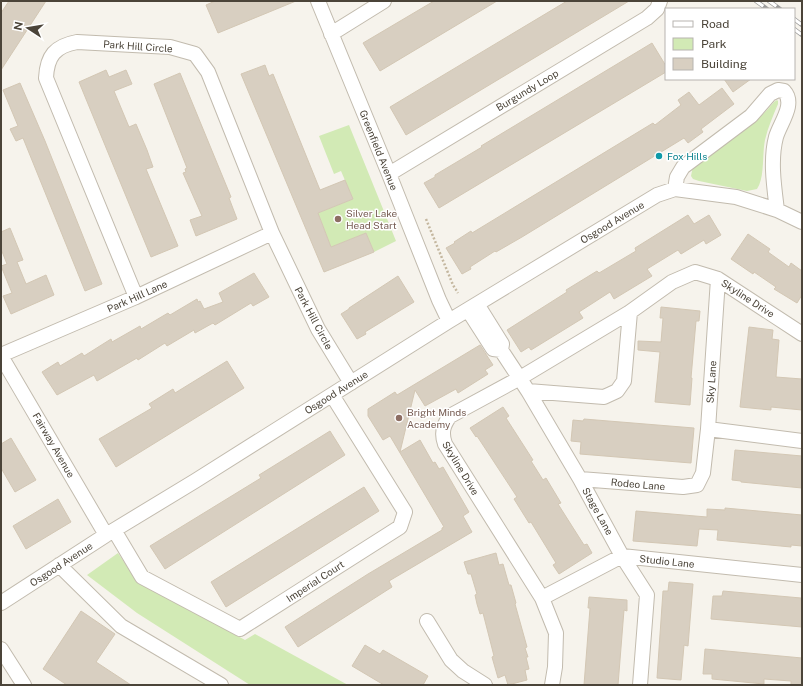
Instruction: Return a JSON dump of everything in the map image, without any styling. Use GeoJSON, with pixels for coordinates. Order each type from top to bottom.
{"type":"FeatureCollection","features":[{"type":"Feature","properties":{"kind":"street","name":"Greenfield Avenue"},"geometry":{"type":"LineString","coordinates":[[318,1],[439,300],[449,321]]}},
{"type":"Feature","properties":{"kind":"street"},"geometry":{"type":"LineString","coordinates":[[331,34],[384,1]]}},
{"type":"Feature","properties":{"kind":"street","name":"Burgundy Loop"},"geometry":{"type":"LineString","coordinates":[[389,174],[647,18],[657,9],[660,1]]}},
{"type":"Feature","properties":{"kind":"street","name":"Park Hill Circle"},"geometry":{"type":"LineString","coordinates":[[136,297],[46,78],[48,63],[52,55],[58,48],[66,44],[77,42],[170,47],[195,54],[208,72],[272,233],[318,329],[351,384]]}},
{"type":"Feature","properties":{"kind":"street"},"geometry":{"type":"LineString","coordinates":[[777,210],[772,164],[776,137],[788,105],[788,98],[784,91],[778,90],[770,94],[750,116],[683,167],[677,177],[675,189],[736,197],[777,210],[802,222]]}},
{"type":"Feature","properties":{"kind":"street","name":"Osgood Avenue"},"geometry":{"type":"LineString","coordinates":[[1,603],[59,565],[351,384],[449,321],[657,195],[675,189]]}},
{"type":"Feature","properties":{"kind":"street","name":"Park Hill Lane"},"geometry":{"type":"LineString","coordinates":[[1,356],[136,297],[272,233]]}},
{"type":"Feature","properties":{"kind":"street","name":"Skyline Drive"},"geometry":{"type":"LineString","coordinates":[[552,685],[555,667],[556,633],[542,598],[445,444],[442,437],[445,422],[450,416],[520,378],[630,312],[672,282],[695,272],[718,279],[802,334]]}},
{"type":"Feature","properties":{"kind":"street","name":"Sky Lane"},"geometry":{"type":"LineString","coordinates":[[697,484],[703,473],[708,429],[718,279]]}},
{"type":"Feature","properties":{"kind":"street","name":"Stage Lane"},"geometry":{"type":"LineString","coordinates":[[472,307],[502,344],[501,350],[528,391],[580,479],[622,556],[647,595],[640,685]]}},
{"type":"Feature","properties":{"kind":"street"},"geometry":{"type":"LineString","coordinates":[[528,391],[604,397],[617,392],[624,381],[630,312]]}},
{"type":"Feature","properties":{"kind":"street","name":"Fairway Avenue"},"geometry":{"type":"LineString","coordinates":[[1,356],[110,533]]}},
{"type":"Feature","properties":{"kind":"street","name":"Imperial Court"},"geometry":{"type":"LineString","coordinates":[[110,533],[142,577],[240,629],[400,527],[405,512],[332,395]]}},
{"type":"Feature","properties":{"kind":"street"},"geometry":{"type":"LineString","coordinates":[[708,429],[802,441]]}},
{"type":"Feature","properties":{"kind":"street","name":"Rodeo Lane"},"geometry":{"type":"LineString","coordinates":[[580,479],[683,487],[697,484]]}},
{"type":"Feature","properties":{"kind":"street"},"geometry":{"type":"LineString","coordinates":[[542,598],[622,556]]}},
{"type":"Feature","properties":{"kind":"street","name":"Studio Lane"},"geometry":{"type":"LineString","coordinates":[[622,556],[802,575]]}},
{"type":"Feature","properties":{"kind":"street"},"geometry":{"type":"LineString","coordinates":[[59,565],[121,626],[221,685]]}},
{"type":"Feature","properties":{"kind":"street"},"geometry":{"type":"LineString","coordinates":[[426,621],[451,660],[463,671],[485,685]]}},
{"type":"Feature","properties":{"kind":"street"},"geometry":{"type":"LineString","coordinates":[[1,649],[24,685]]}},
{"type":"Feature","properties":{"kind":"path"},"geometry":{"type":"LineString","coordinates":[[426,219],[453,285],[458,292]]}},
{"type":"Feature","properties":{"kind":"green space"},"geometry":{"type":"Polygon","coordinates":[[[777,100],[778,104],[765,140],[761,179],[757,189],[747,191],[693,179],[691,176],[693,166],[746,129],[777,100]]]}},
{"type":"Feature","properties":{"kind":"green space"},"geometry":{"type":"Polygon","coordinates":[[[349,125],[396,241],[374,252],[366,233],[331,247],[318,213],[353,199],[341,171],[334,174],[319,136],[349,125]]]}},
{"type":"Feature","properties":{"kind":"green space"},"geometry":{"type":"Polygon","coordinates":[[[118,553],[137,581],[245,640],[255,634],[348,685],[250,685],[137,613],[87,575],[118,553]]]}},
{"type":"Feature","properties":{"kind":"building"},"geometry":{"type":"Polygon","coordinates":[[[9,1],[46,1],[1,70],[1,13],[9,1]]]}},
{"type":"Feature","properties":{"kind":"building"},"geometry":{"type":"Polygon","coordinates":[[[215,1],[296,1],[218,33],[206,5],[215,1]]]}},
{"type":"Feature","properties":{"kind":"building"},"geometry":{"type":"Polygon","coordinates":[[[434,1],[497,1],[380,71],[363,43],[434,1]]]}},
{"type":"Feature","properties":{"kind":"building"},"geometry":{"type":"Polygon","coordinates":[[[567,1],[629,1],[406,135],[390,107],[567,1]]]}},
{"type":"Feature","properties":{"kind":"building"},"geometry":{"type":"Polygon","coordinates":[[[652,43],[665,64],[665,73],[439,208],[424,183],[482,147],[481,146],[652,43]]]}},
{"type":"Feature","properties":{"kind":"building"},"geometry":{"type":"Polygon","coordinates":[[[265,65],[269,76],[273,74],[320,190],[345,180],[353,199],[318,213],[331,247],[366,233],[374,252],[324,272],[241,74],[265,65]]]}},
{"type":"Feature","properties":{"kind":"building"},"geometry":{"type":"Polygon","coordinates":[[[106,70],[109,77],[126,70],[132,84],[114,91],[129,127],[136,124],[147,150],[153,167],[146,169],[178,246],[151,257],[79,82],[106,70]]]}},
{"type":"Feature","properties":{"kind":"building"},"geometry":{"type":"Polygon","coordinates":[[[180,73],[231,197],[229,198],[237,219],[196,236],[190,220],[202,216],[183,173],[186,172],[185,169],[187,168],[154,84],[180,73]]]}},
{"type":"Feature","properties":{"kind":"building"},"geometry":{"type":"Polygon","coordinates":[[[725,80],[750,80],[733,92],[725,80]]]}},
{"type":"Feature","properties":{"kind":"building"},"geometry":{"type":"Polygon","coordinates":[[[20,83],[45,141],[102,284],[85,291],[23,138],[16,141],[10,129],[18,126],[3,90],[20,83]]]}},
{"type":"Feature","properties":{"kind":"building"},"geometry":{"type":"Polygon","coordinates":[[[722,88],[734,104],[701,129],[703,132],[688,143],[684,138],[522,237],[496,252],[495,251],[462,274],[446,248],[455,243],[454,242],[471,231],[472,233],[653,123],[655,125],[681,105],[678,100],[689,92],[699,105],[722,88]]]}},
{"type":"Feature","properties":{"kind":"building"},"geometry":{"type":"Polygon","coordinates":[[[688,215],[694,224],[709,215],[721,235],[706,244],[704,240],[681,254],[678,250],[647,269],[652,276],[614,299],[610,292],[579,312],[583,318],[531,350],[529,347],[521,352],[507,330],[597,271],[599,273],[636,251],[635,248],[688,215]]]}},
{"type":"Feature","properties":{"kind":"building"},"geometry":{"type":"Polygon","coordinates":[[[10,228],[23,260],[17,262],[26,284],[46,275],[54,295],[11,314],[3,296],[12,293],[1,266],[7,264],[1,249],[1,232],[10,228]]]}},
{"type":"Feature","properties":{"kind":"building"},"geometry":{"type":"Polygon","coordinates":[[[748,234],[770,249],[768,252],[789,267],[791,263],[802,271],[802,295],[797,303],[774,289],[776,287],[754,272],[753,274],[731,259],[748,234]]]}},
{"type":"Feature","properties":{"kind":"building"},"geometry":{"type":"Polygon","coordinates":[[[254,273],[269,297],[253,306],[251,303],[215,325],[213,323],[195,333],[194,330],[167,346],[165,343],[138,360],[137,358],[97,381],[94,375],[57,395],[42,372],[58,362],[60,366],[82,353],[84,356],[111,339],[112,342],[140,326],[141,329],[168,313],[170,315],[197,299],[198,302],[200,301],[204,309],[223,302],[219,293],[254,273]]]}},
{"type":"Feature","properties":{"kind":"building"},"geometry":{"type":"Polygon","coordinates":[[[398,276],[414,302],[365,332],[366,334],[357,339],[341,314],[398,276]]]}},
{"type":"Feature","properties":{"kind":"building"},"geometry":{"type":"Polygon","coordinates":[[[661,307],[700,311],[699,321],[696,321],[690,405],[655,402],[660,352],[638,350],[638,341],[661,342],[663,318],[660,318],[661,307]]]}},
{"type":"Feature","properties":{"kind":"building"},"geometry":{"type":"Polygon","coordinates":[[[749,327],[773,330],[772,339],[779,340],[776,377],[802,379],[802,410],[771,407],[771,410],[740,407],[749,327]]]}},
{"type":"Feature","properties":{"kind":"building"},"geometry":{"type":"Polygon","coordinates":[[[480,345],[493,365],[485,370],[488,374],[458,393],[456,389],[425,406],[415,390],[400,452],[420,440],[433,463],[435,462],[439,469],[443,467],[469,512],[463,516],[472,532],[389,581],[392,587],[298,647],[285,627],[368,574],[442,530],[444,527],[390,436],[383,440],[368,416],[368,409],[395,392],[397,395],[480,345]]]}},
{"type":"Feature","properties":{"kind":"building"},"geometry":{"type":"Polygon","coordinates":[[[227,361],[244,388],[116,467],[99,439],[152,408],[149,404],[173,389],[175,393],[227,361]]]}},
{"type":"Feature","properties":{"kind":"building"},"geometry":{"type":"Polygon","coordinates":[[[503,407],[509,416],[506,418],[533,460],[531,461],[543,480],[546,478],[561,503],[558,504],[584,545],[587,544],[592,553],[559,574],[553,565],[556,563],[531,522],[529,523],[514,499],[517,497],[477,436],[476,437],[470,428],[503,407]]]}},
{"type":"Feature","properties":{"kind":"building"},"geometry":{"type":"Polygon","coordinates":[[[584,419],[694,428],[691,463],[580,454],[581,442],[571,441],[573,420],[583,421],[584,419]]]}},
{"type":"Feature","properties":{"kind":"building"},"geometry":{"type":"Polygon","coordinates":[[[330,431],[345,455],[165,569],[150,546],[261,478],[259,475],[330,431]]]}},
{"type":"Feature","properties":{"kind":"building"},"geometry":{"type":"Polygon","coordinates":[[[11,438],[36,480],[15,492],[1,468],[1,444],[11,438]]]}},
{"type":"Feature","properties":{"kind":"building"},"geometry":{"type":"Polygon","coordinates":[[[735,450],[802,456],[802,488],[732,480],[735,450]]]}},
{"type":"Feature","properties":{"kind":"building"},"geometry":{"type":"Polygon","coordinates":[[[364,487],[379,511],[226,607],[211,582],[364,487]]]}},
{"type":"Feature","properties":{"kind":"building"},"geometry":{"type":"Polygon","coordinates":[[[58,499],[71,522],[26,549],[13,526],[58,499]]]}},
{"type":"Feature","properties":{"kind":"building"},"geometry":{"type":"Polygon","coordinates":[[[725,508],[802,515],[802,546],[791,545],[791,547],[717,540],[718,530],[699,529],[697,546],[633,541],[636,511],[707,517],[707,509],[725,510],[725,508]]]}},
{"type":"Feature","properties":{"kind":"building"},"geometry":{"type":"Polygon","coordinates":[[[496,553],[499,565],[503,564],[509,585],[511,585],[527,647],[525,648],[528,657],[526,657],[529,669],[525,670],[527,680],[508,685],[505,675],[498,678],[483,613],[480,614],[475,595],[477,594],[471,574],[468,574],[464,562],[496,553]]]}},
{"type":"Feature","properties":{"kind":"building"},"geometry":{"type":"Polygon","coordinates":[[[669,582],[693,584],[688,646],[684,645],[681,680],[657,678],[663,591],[668,591],[669,582]]]}},
{"type":"Feature","properties":{"kind":"building"},"geometry":{"type":"Polygon","coordinates":[[[723,591],[801,598],[802,627],[711,619],[713,596],[722,596],[723,591]]]}},
{"type":"Feature","properties":{"kind":"building"},"geometry":{"type":"Polygon","coordinates":[[[589,597],[627,600],[627,611],[624,610],[618,685],[584,685],[590,608],[588,608],[589,597]]]}},
{"type":"Feature","properties":{"kind":"building"},"geometry":{"type":"Polygon","coordinates":[[[81,611],[115,634],[96,662],[131,685],[67,685],[43,669],[81,611]]]}},
{"type":"Feature","properties":{"kind":"building"},"geometry":{"type":"Polygon","coordinates":[[[365,645],[380,654],[383,650],[428,676],[423,685],[384,685],[352,666],[365,645]]]}},
{"type":"Feature","properties":{"kind":"building"},"geometry":{"type":"Polygon","coordinates":[[[705,649],[802,658],[802,685],[791,685],[791,681],[764,679],[764,684],[712,679],[712,674],[703,674],[705,649]]]}},
{"type":"Feature","properties":{"kind":"railway"},"geometry":{"type":"LineString","coordinates":[[756,1],[766,8]]}},
{"type":"Feature","properties":{"kind":"railway"},"geometry":{"type":"LineString","coordinates":[[769,1],[779,8]]}},
{"type":"Feature","properties":{"kind":"railway"},"geometry":{"type":"LineString","coordinates":[[795,20],[802,25]]}},
{"type":"Feature","properties":{"kind":"railway"},"geometry":{"type":"LineString","coordinates":[[795,30],[802,35]]}},
{"type":"Feature","properties":{"kind":"place","name":"Fox Hills"},"geometry":{"type":"Point","coordinates":[659,156]}},
{"type":"Feature","properties":{"kind":"place","name":"Silver Lake Head Start"},"geometry":{"type":"Point","coordinates":[338,219]}},
{"type":"Feature","properties":{"kind":"place","name":"Bright Minds Academy"},"geometry":{"type":"Point","coordinates":[399,418]}}]}
